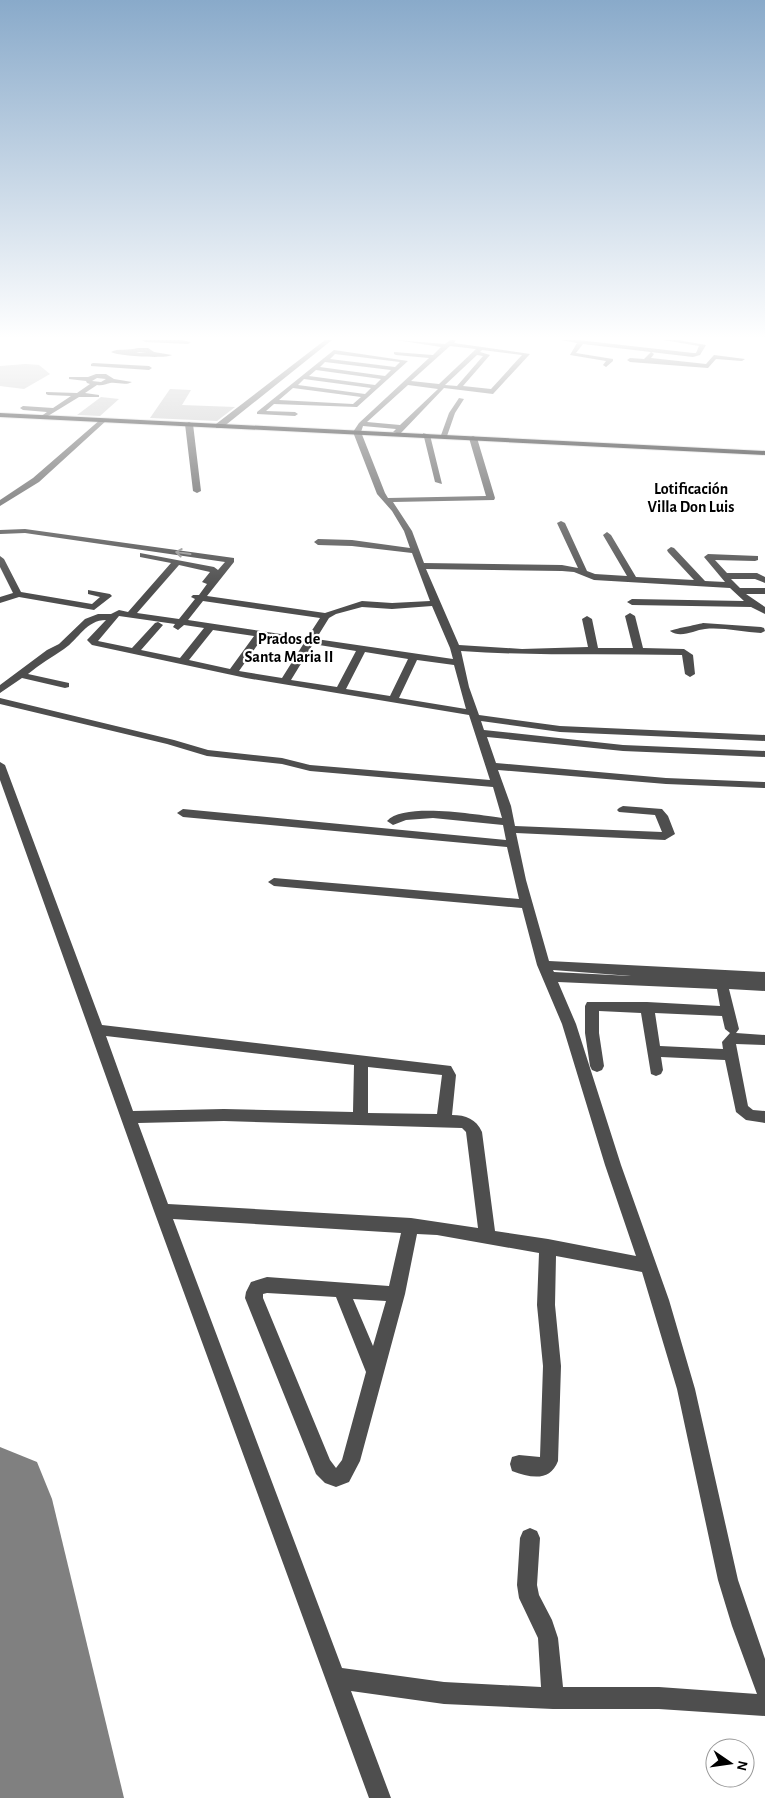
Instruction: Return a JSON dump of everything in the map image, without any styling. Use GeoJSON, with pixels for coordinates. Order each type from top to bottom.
{"type":"FeatureCollection","features":[{"type":"Feature","properties":{"kind":"main road"},"geometry":{"type":"LineString","coordinates":[[189,424],[360,428],[396,434],[765,453]]}},
{"type":"Feature","properties":{"kind":"street"},"geometry":{"type":"LineString","coordinates":[[0,504],[36,480],[99,424]]}},
{"type":"Feature","properties":{"kind":"street"},"geometry":{"type":"LineString","coordinates":[[189,424],[197,491]]}},
{"type":"Feature","properties":{"kind":"street"},"geometry":{"type":"LineString","coordinates":[[360,428],[364,424]]}},
{"type":"Feature","properties":{"kind":"street"},"geometry":{"type":"LineString","coordinates":[[396,434],[405,424]]}},
{"type":"Feature","properties":{"kind":"street"},"geometry":{"type":"LineString","coordinates":[[443,436],[448,424]]}},
{"type":"Feature","properties":{"kind":"street"},"geometry":{"type":"LineString","coordinates":[[360,428],[402,427]]}},
{"type":"Feature","properties":{"kind":"street"},"geometry":{"type":"LineString","coordinates":[[360,428],[380,490],[404,522],[422,566],[434,603],[455,648],[473,715],[498,784],[526,904],[547,971],[569,1024],[660,1300],[686,1389],[728,1580],[742,1626],[765,1687]]}},
{"type":"Feature","properties":{"kind":"street"},"geometry":{"type":"LineString","coordinates":[[426,435],[440,482]]}},
{"type":"Feature","properties":{"kind":"street"},"geometry":{"type":"LineString","coordinates":[[386,500],[491,498],[473,438]]}},
{"type":"Feature","properties":{"kind":"street"},"geometry":{"type":"LineString","coordinates":[[561,523],[583,569],[582,573]]}},
{"type":"Feature","properties":{"kind":"street"},"geometry":{"type":"LineString","coordinates":[[0,532],[25,531],[110,546],[231,560],[176,624],[158,624],[115,616]]}},
{"type":"Feature","properties":{"kind":"street"},"geometry":{"type":"LineString","coordinates":[[607,534],[632,579]]}},
{"type":"Feature","properties":{"kind":"street"},"geometry":{"type":"LineString","coordinates":[[0,536],[18,535],[58,538]]}},
{"type":"Feature","properties":{"kind":"street"},"geometry":{"type":"LineString","coordinates":[[318,542],[352,543],[416,551]]}},
{"type":"Feature","properties":{"kind":"street"},"geometry":{"type":"LineString","coordinates":[[110,546],[214,571],[198,598]]}},
{"type":"Feature","properties":{"kind":"street"},"geometry":{"type":"LineString","coordinates":[[671,550],[701,582]]}},
{"type":"Feature","properties":{"kind":"street"},"geometry":{"type":"LineString","coordinates":[[681,652],[674,627],[688,631],[702,626],[763,632],[760,617],[765,612],[730,585],[708,556],[755,558]]}},
{"type":"Feature","properties":{"kind":"street"},"geometry":{"type":"LineString","coordinates":[[0,558],[18,594]]}},
{"type":"Feature","properties":{"kind":"street"},"geometry":{"type":"LineString","coordinates":[[130,615],[177,562]]}},
{"type":"Feature","properties":{"kind":"street"},"geometry":{"type":"LineString","coordinates":[[422,566],[562,568],[594,577],[730,585]]}},
{"type":"Feature","properties":{"kind":"street"},"geometry":{"type":"LineString","coordinates":[[725,576],[757,576],[765,580]]}},
{"type":"Feature","properties":{"kind":"street"},"geometry":{"type":"LineString","coordinates":[[738,591],[765,591]]}},
{"type":"Feature","properties":{"kind":"street"},"geometry":{"type":"LineString","coordinates":[[0,600],[18,594],[91,607],[97,606],[106,596],[90,592]]}},
{"type":"Feature","properties":{"kind":"street"},"geometry":{"type":"LineString","coordinates":[[198,598],[326,616]]}},
{"type":"Feature","properties":{"kind":"street"},"geometry":{"type":"LineString","coordinates":[[632,602],[754,604]]}},
{"type":"Feature","properties":{"kind":"street"},"geometry":{"type":"LineString","coordinates":[[284,681],[326,616],[333,612],[362,604],[392,606],[434,603]]}},
{"type":"Feature","properties":{"kind":"street"},"geometry":{"type":"LineString","coordinates":[[0,690],[50,652],[62,646],[88,621],[98,616],[130,615],[259,637],[459,665]]}},
{"type":"Feature","properties":{"kind":"street"},"geometry":{"type":"LineString","coordinates":[[115,616],[92,642],[233,672],[473,715],[564,729],[765,738]]}},
{"type":"Feature","properties":{"kind":"street"},"geometry":{"type":"LineString","coordinates":[[630,616],[639,652]]}},
{"type":"Feature","properties":{"kind":"street"},"geometry":{"type":"LineString","coordinates":[[587,620],[594,651]]}},
{"type":"Feature","properties":{"kind":"street"},"geometry":{"type":"LineString","coordinates":[[135,651],[158,624]]}},
{"type":"Feature","properties":{"kind":"street"},"geometry":{"type":"LineString","coordinates":[[183,662],[208,629]]}},
{"type":"Feature","properties":{"kind":"street"},"geometry":{"type":"LineString","coordinates":[[233,672],[259,637]]}},
{"type":"Feature","properties":{"kind":"street"},"geometry":{"type":"LineString","coordinates":[[455,648],[522,652],[681,652],[688,655],[690,674]]}},
{"type":"Feature","properties":{"kind":"street"},"geometry":{"type":"LineString","coordinates":[[340,691],[360,651]]}},
{"type":"Feature","properties":{"kind":"street"},"geometry":{"type":"LineString","coordinates":[[393,700],[413,658]]}},
{"type":"Feature","properties":{"kind":"street"},"geometry":{"type":"LineString","coordinates":[[21,675],[65,686]]}},
{"type":"Feature","properties":{"kind":"street"},"geometry":{"type":"LineString","coordinates":[[0,701],[216,754],[282,761],[314,769],[498,784]]}},
{"type":"Feature","properties":{"kind":"street"},"geometry":{"type":"LineString","coordinates":[[479,733],[623,748],[765,754]]}},
{"type":"Feature","properties":{"kind":"street"},"geometry":{"type":"LineString","coordinates":[[0,765],[162,1211],[380,1798]]}},
{"type":"Feature","properties":{"kind":"street"},"geometry":{"type":"LineString","coordinates":[[492,766],[666,781],[765,785]]}},
{"type":"Feature","properties":{"kind":"street"},"geometry":{"type":"LineString","coordinates":[[393,821],[404,816],[423,814],[509,825],[668,835],[662,816],[658,812],[623,810]]}},
{"type":"Feature","properties":{"kind":"street"},"geometry":{"type":"LineString","coordinates":[[183,813],[512,844]]}},
{"type":"Feature","properties":{"kind":"street"},"geometry":{"type":"LineString","coordinates":[[274,882],[526,904]]}},
{"type":"Feature","properties":{"kind":"street"},"geometry":{"type":"LineString","coordinates":[[547,971],[591,969],[765,977]]}},
{"type":"Feature","properties":{"kind":"street"},"geometry":{"type":"LineString","coordinates":[[547,971],[765,986]]}},
{"type":"Feature","properties":{"kind":"street"},"geometry":{"type":"LineString","coordinates":[[723,991],[732,1029]]}},
{"type":"Feature","properties":{"kind":"street"},"geometry":{"type":"LineString","coordinates":[[597,1066],[591,1007],[597,1005],[728,1011]]}},
{"type":"Feature","properties":{"kind":"street"},"geometry":{"type":"LineString","coordinates":[[647,1007],[656,1070]]}},
{"type":"Feature","properties":{"kind":"street"},"geometry":{"type":"LineString","coordinates":[[97,1030],[446,1070],[448,1072],[444,1121]]}},
{"type":"Feature","properties":{"kind":"street"},"geometry":{"type":"LineString","coordinates":[[765,1040],[732,1038],[729,1042],[741,1108],[744,1113],[751,1117],[765,1117]]}},
{"type":"Feature","properties":{"kind":"street"},"geometry":{"type":"LineString","coordinates":[[653,1052],[731,1055]]}},
{"type":"Feature","properties":{"kind":"street"},"geometry":{"type":"LineString","coordinates":[[360,1119],[361,1060]]}},
{"type":"Feature","properties":{"kind":"street"},"geometry":{"type":"LineString","coordinates":[[128,1117],[224,1115],[463,1122],[470,1125],[473,1129],[487,1236]]}},
{"type":"Feature","properties":{"kind":"street"},"geometry":{"type":"LineString","coordinates":[[162,1211],[411,1225],[548,1246],[647,1265]]}},
{"type":"Feature","properties":{"kind":"street"},"geometry":{"type":"LineString","coordinates":[[396,1294],[261,1286],[253,1294],[322,1467],[334,1477],[342,1476],[349,1468],[396,1294],[411,1225]]}},
{"type":"Feature","properties":{"kind":"street"},"geometry":{"type":"LineString","coordinates":[[519,1464],[545,1466],[550,1461],[552,1366],[546,1306],[548,1246]]}},
{"type":"Feature","properties":{"kind":"street"},"geometry":{"type":"LineString","coordinates":[[341,1290],[375,1372]]}},
{"type":"Feature","properties":{"kind":"street"},"geometry":{"type":"LineString","coordinates":[[530,1538],[526,1585],[529,1598],[545,1627],[548,1638],[554,1698]]}},
{"type":"Feature","properties":{"kind":"street"},"geometry":{"type":"LineString","coordinates":[[336,1678],[444,1693],[554,1698],[659,1698],[765,1705]]}},
{"type":"Feature","properties":{"kind":"shaded area"},"geometry":{"type":"Polygon","coordinates":[[[0,1652],[28,1798],[0,1798],[0,1652]]]}},
{"type":"Feature","properties":{"kind":"runway"},"geometry":{"type":"LineString","coordinates":[[0,1499],[62,1798]]}},
{"type":"Feature","properties":{"kind":"district","name":"Lotificación Villa Don Luis"},"geometry":{"type":"Point","coordinates":[691,497]}},
{"type":"Feature","properties":{"kind":"district","name":"Prados de Santa Maria II"},"geometry":{"type":"Point","coordinates":[289,647]}}]}
